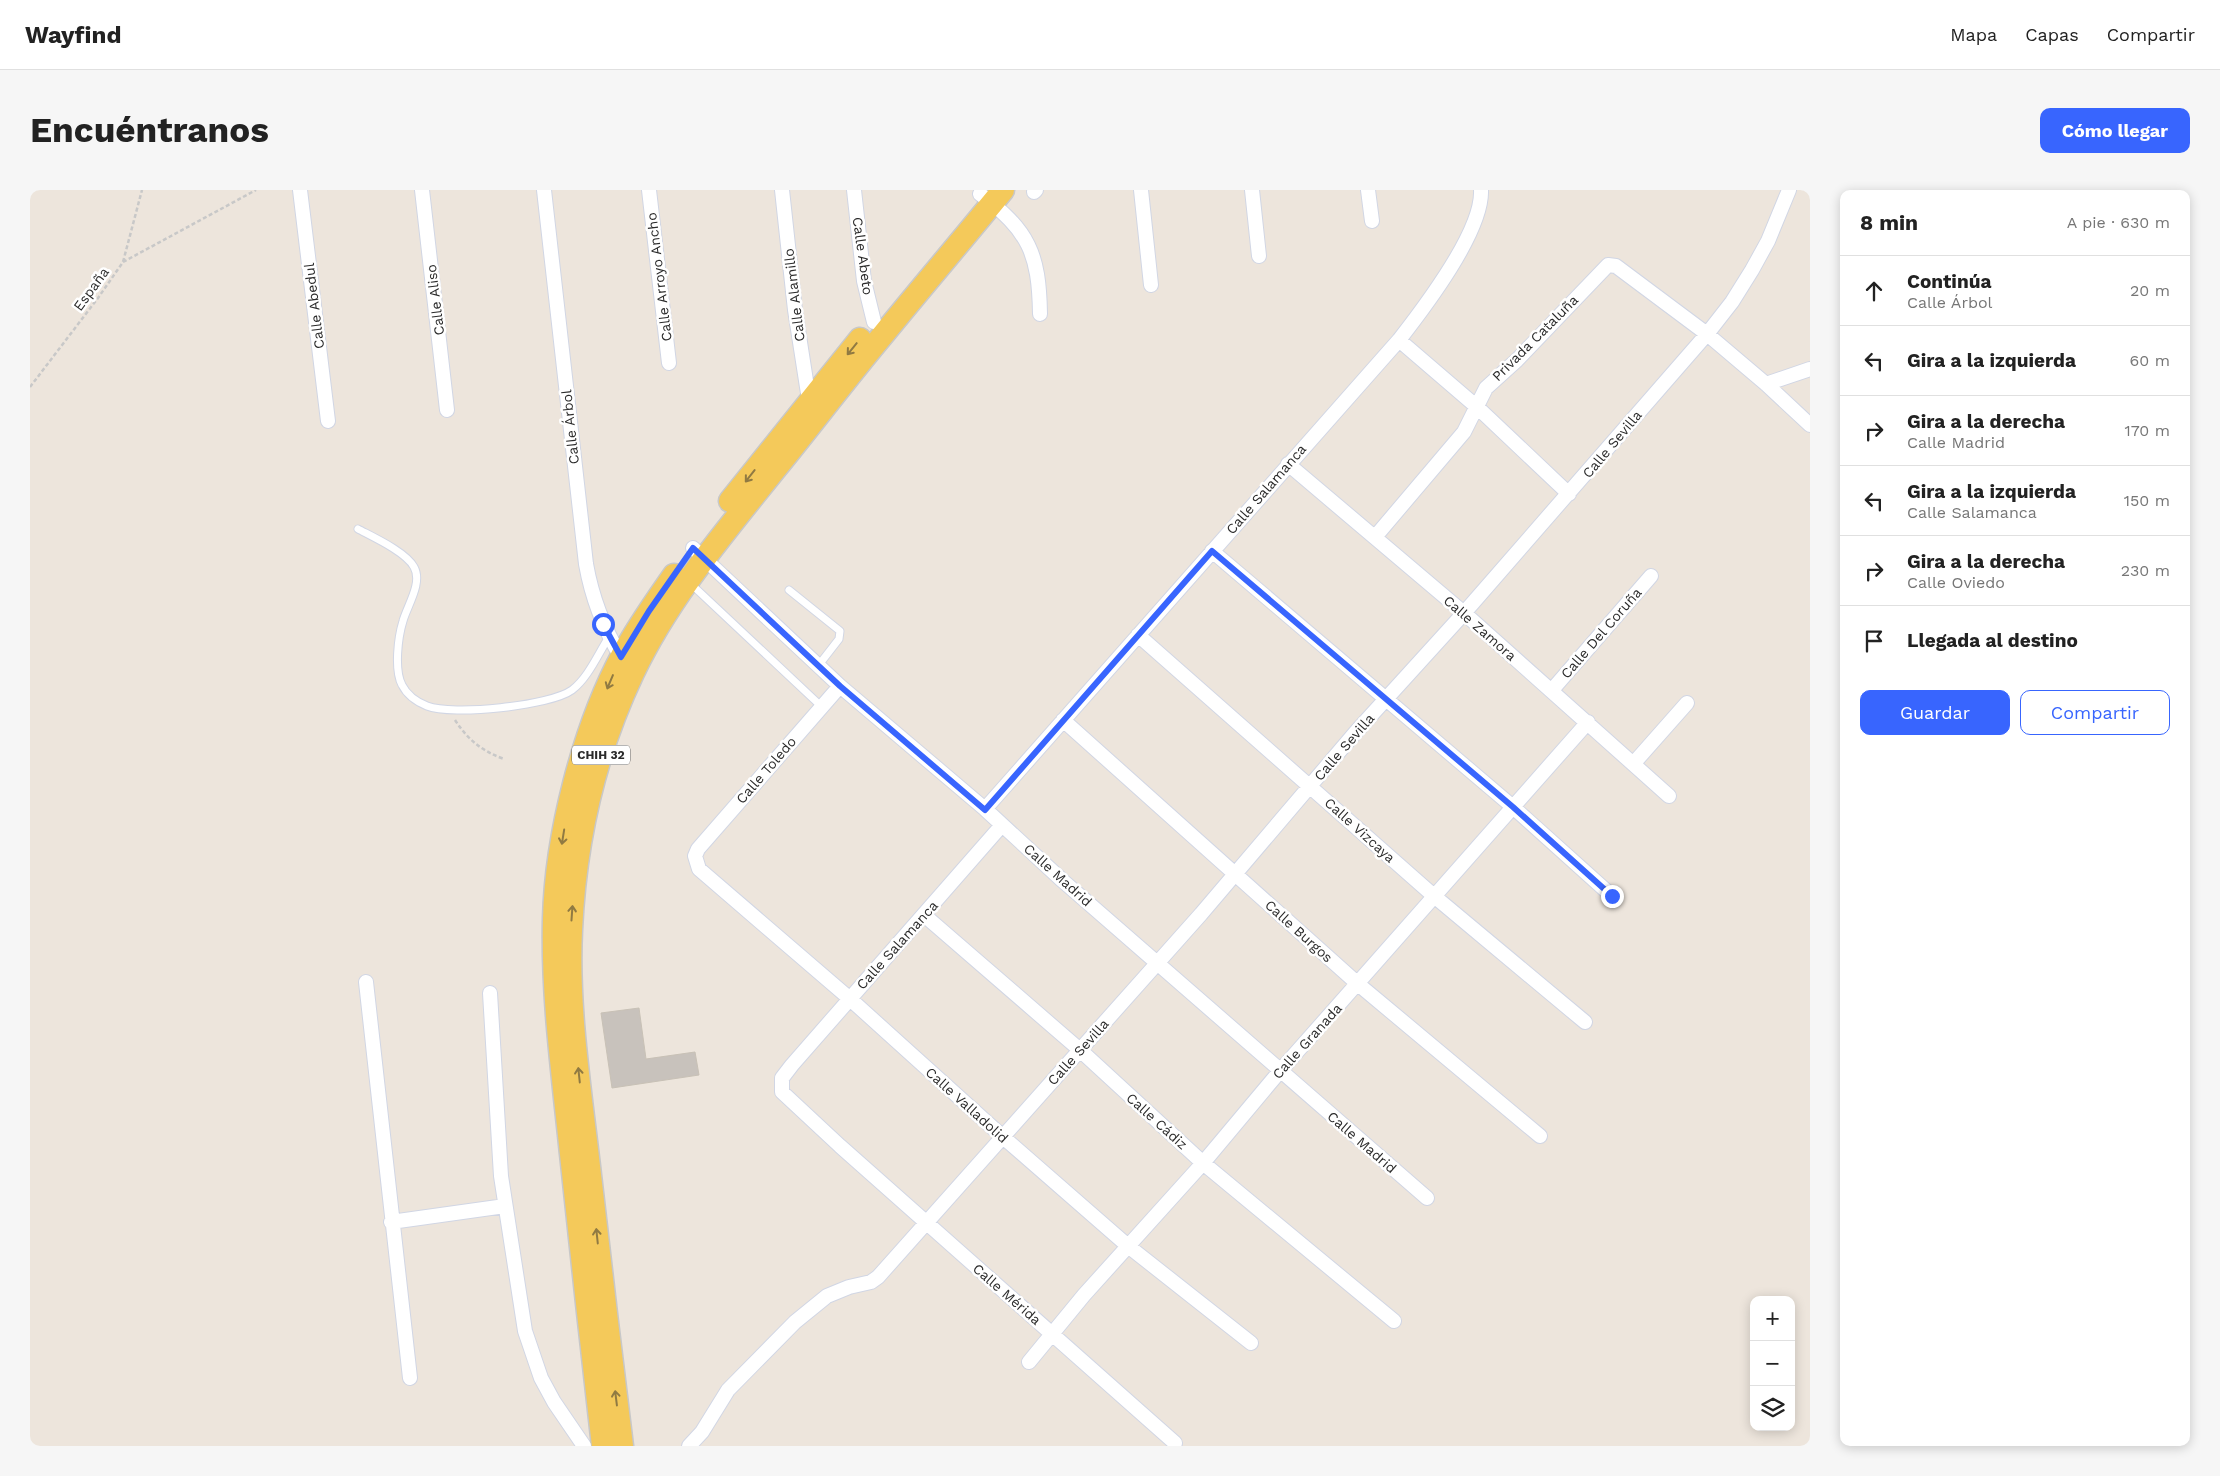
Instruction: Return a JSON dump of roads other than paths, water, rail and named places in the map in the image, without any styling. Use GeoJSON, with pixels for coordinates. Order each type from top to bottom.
{"type":"FeatureCollection","features":[{"type":"Feature","properties":{"kind":"main road","name":"CHIH 32"},"geometry":{"type":"LineString","coordinates":[[622,1446],[586,1139],[575,1026],[571,952],[574,890],[589,798],[616,713],[642,654],[688,581],[699,553],[810,400],[874,322],[989,194]]}},
{"type":"Feature","properties":{"kind":"main road","name":"CHIH 32"},"geometry":{"type":"LineString","coordinates":[[603,1446],[566,1104],[555,979],[554,917],[564,832],[588,739],[621,657],[649,611],[879,339],[989,194]]}},
{"type":"Feature","properties":{"kind":"street","name":"Calle Abedul"},"geometry":{"type":"LineString","coordinates":[[300,190],[328,421]]}},
{"type":"Feature","properties":{"kind":"street","name":"Calle Aliso"},"geometry":{"type":"LineString","coordinates":[[422,190],[447,410]]}},
{"type":"Feature","properties":{"kind":"street","name":"Calle Árbol"},"geometry":{"type":"LineString","coordinates":[[544,190],[586,564],[592,594],[609,637],[621,657]]}},
{"type":"Feature","properties":{"kind":"street","name":"Calle Arroyo Ancho"},"geometry":{"type":"LineString","coordinates":[[649,190],[669,363]]}},
{"type":"Feature","properties":{"kind":"street","name":"Calle Alamillo"},"geometry":{"type":"LineString","coordinates":[[782,190],[802,360],[810,400]]}},
{"type":"Feature","properties":{"kind":"street","name":"Calle Abeto"},"geometry":{"type":"LineString","coordinates":[[854,190],[864,281],[874,322]]}},
{"type":"Feature","properties":{"kind":"street"},"geometry":{"type":"LineString","coordinates":[[1141,190],[1152,285]]}},
{"type":"Feature","properties":{"kind":"street"},"geometry":{"type":"LineString","coordinates":[[1252,190],[1259,256]]}},
{"type":"Feature","properties":{"kind":"street"},"geometry":{"type":"LineString","coordinates":[[1368,190],[1372,221]]}},
{"type":"Feature","properties":{"kind":"street","name":"Calle Sevilla"},"geometry":{"type":"LineString","coordinates":[[689,1446],[702,1432],[728,1390],[796,1322],[827,1296],[871,1282],[891,1262],[1569,494],[1707,334],[1732,302],[1768,241],[1789,190]]}},
{"type":"Feature","properties":{"kind":"street","name":"Calle Salamanca"},"geometry":{"type":"LineString","coordinates":[[985,810],[1399,340],[1429,302],[1452,265],[1475,218],[1481,193]]}},
{"type":"Feature","properties":{"kind":"street"},"geometry":{"type":"LineString","coordinates":[[989,194],[1027,240],[1040,282],[1040,314]]}},
{"type":"Feature","properties":{"kind":"street","name":"Privada Cataluña"},"geometry":{"type":"LineString","coordinates":[[1375,537],[1464,432],[1486,388],[1491,382],[1517,360],[1604,269],[1612,265],[1707,334]]}},
{"type":"Feature","properties":{"kind":"street"},"geometry":{"type":"LineString","coordinates":[[1707,334],[1766,384],[1810,425]]}},
{"type":"Feature","properties":{"kind":"street"},"geometry":{"type":"LineString","coordinates":[[1399,340],[1477,407],[1569,494]]}},
{"type":"Feature","properties":{"kind":"street"},"geometry":{"type":"LineString","coordinates":[[1766,384],[1810,369]]}},
{"type":"Feature","properties":{"kind":"street","name":"Calle Zamora"},"geometry":{"type":"LineString","coordinates":[[1288,464],[1464,613],[1669,796]]}},
{"type":"Feature","properties":{"kind":"street"},"geometry":{"type":"LineString","coordinates":[[1212,551],[1513,807],[1612,896]]}},
{"type":"Feature","properties":{"kind":"street","name":"Calle Madrid"},"geometry":{"type":"LineString","coordinates":[[699,553],[840,686],[985,810],[1156,963],[1426,1198]]}},
{"type":"Feature","properties":{"kind":"street","name":"Calle Del Coruña"},"geometry":{"type":"LineString","coordinates":[[1552,690],[1651,576]]}},
{"type":"Feature","properties":{"kind":"street","name":"Calle Vizcaya"},"geometry":{"type":"LineString","coordinates":[[1138,636],[1434,896],[1585,1022]]}},
{"type":"Feature","properties":{"kind":"street","name":"Calle Toledo"},"geometry":{"type":"LineString","coordinates":[[695,856],[704,842],[840,686]]}},
{"type":"Feature","properties":{"kind":"street"},"geometry":{"type":"LineString","coordinates":[[1634,763],[1687,703]]}},
{"type":"Feature","properties":{"kind":"street","name":"Calle Burgos"},"geometry":{"type":"LineString","coordinates":[[1063,720],[1358,984],[1540,1136]]}},
{"type":"Feature","properties":{"kind":"street","name":"Calle Granada"},"geometry":{"type":"LineString","coordinates":[[1029,1362],[1128,1246],[1203,1163],[1280,1070],[1588,722]]}},
{"type":"Feature","properties":{"kind":"street","name":"Calle Salamanca"},"geometry":{"type":"LineString","coordinates":[[840,1146],[782,1092],[782,1078],[849,998],[1002,825]]}},
{"type":"Feature","properties":{"kind":"street","name":"Calle Valladolid"},"geometry":{"type":"LineString","coordinates":[[695,856],[699,869],[704,875],[849,998],[1003,1137],[1128,1246],[1251,1343]]}},
{"type":"Feature","properties":{"kind":"street","name":"Calle Cádiz"},"geometry":{"type":"LineString","coordinates":[[924,915],[1080,1050],[1203,1163],[1394,1321]]}},
{"type":"Feature","properties":{"kind":"street"},"geometry":{"type":"LineString","coordinates":[[366,982],[391,1222],[410,1378]]}},
{"type":"Feature","properties":{"kind":"street"},"geometry":{"type":"LineString","coordinates":[[490,993],[498,1145],[505,1206],[525,1331],[532,1356],[554,1402],[584,1446]]}},
{"type":"Feature","properties":{"kind":"street","name":"Calle Mérida"},"geometry":{"type":"LineString","coordinates":[[840,1146],[1175,1443]]}},
{"type":"Feature","properties":{"kind":"street"},"geometry":{"type":"LineString","coordinates":[[391,1222],[505,1206]]}},
{"type":"Feature","properties":{"kind":"lane"},"geometry":{"type":"LineString","coordinates":[[358,529],[389,546],[414,566],[417,574],[416,585],[402,622],[398,640],[398,669],[401,684],[413,699],[429,707],[449,711],[526,704],[550,700],[566,694],[581,681],[609,637]]}},
{"type":"Feature","properties":{"kind":"lane"},"geometry":{"type":"LineString","coordinates":[[688,581],[822,707]]}},
{"type":"Feature","properties":{"kind":"lane"},"geometry":{"type":"LineString","coordinates":[[789,590],[840,631],[839,638],[818,666]]}}]}
